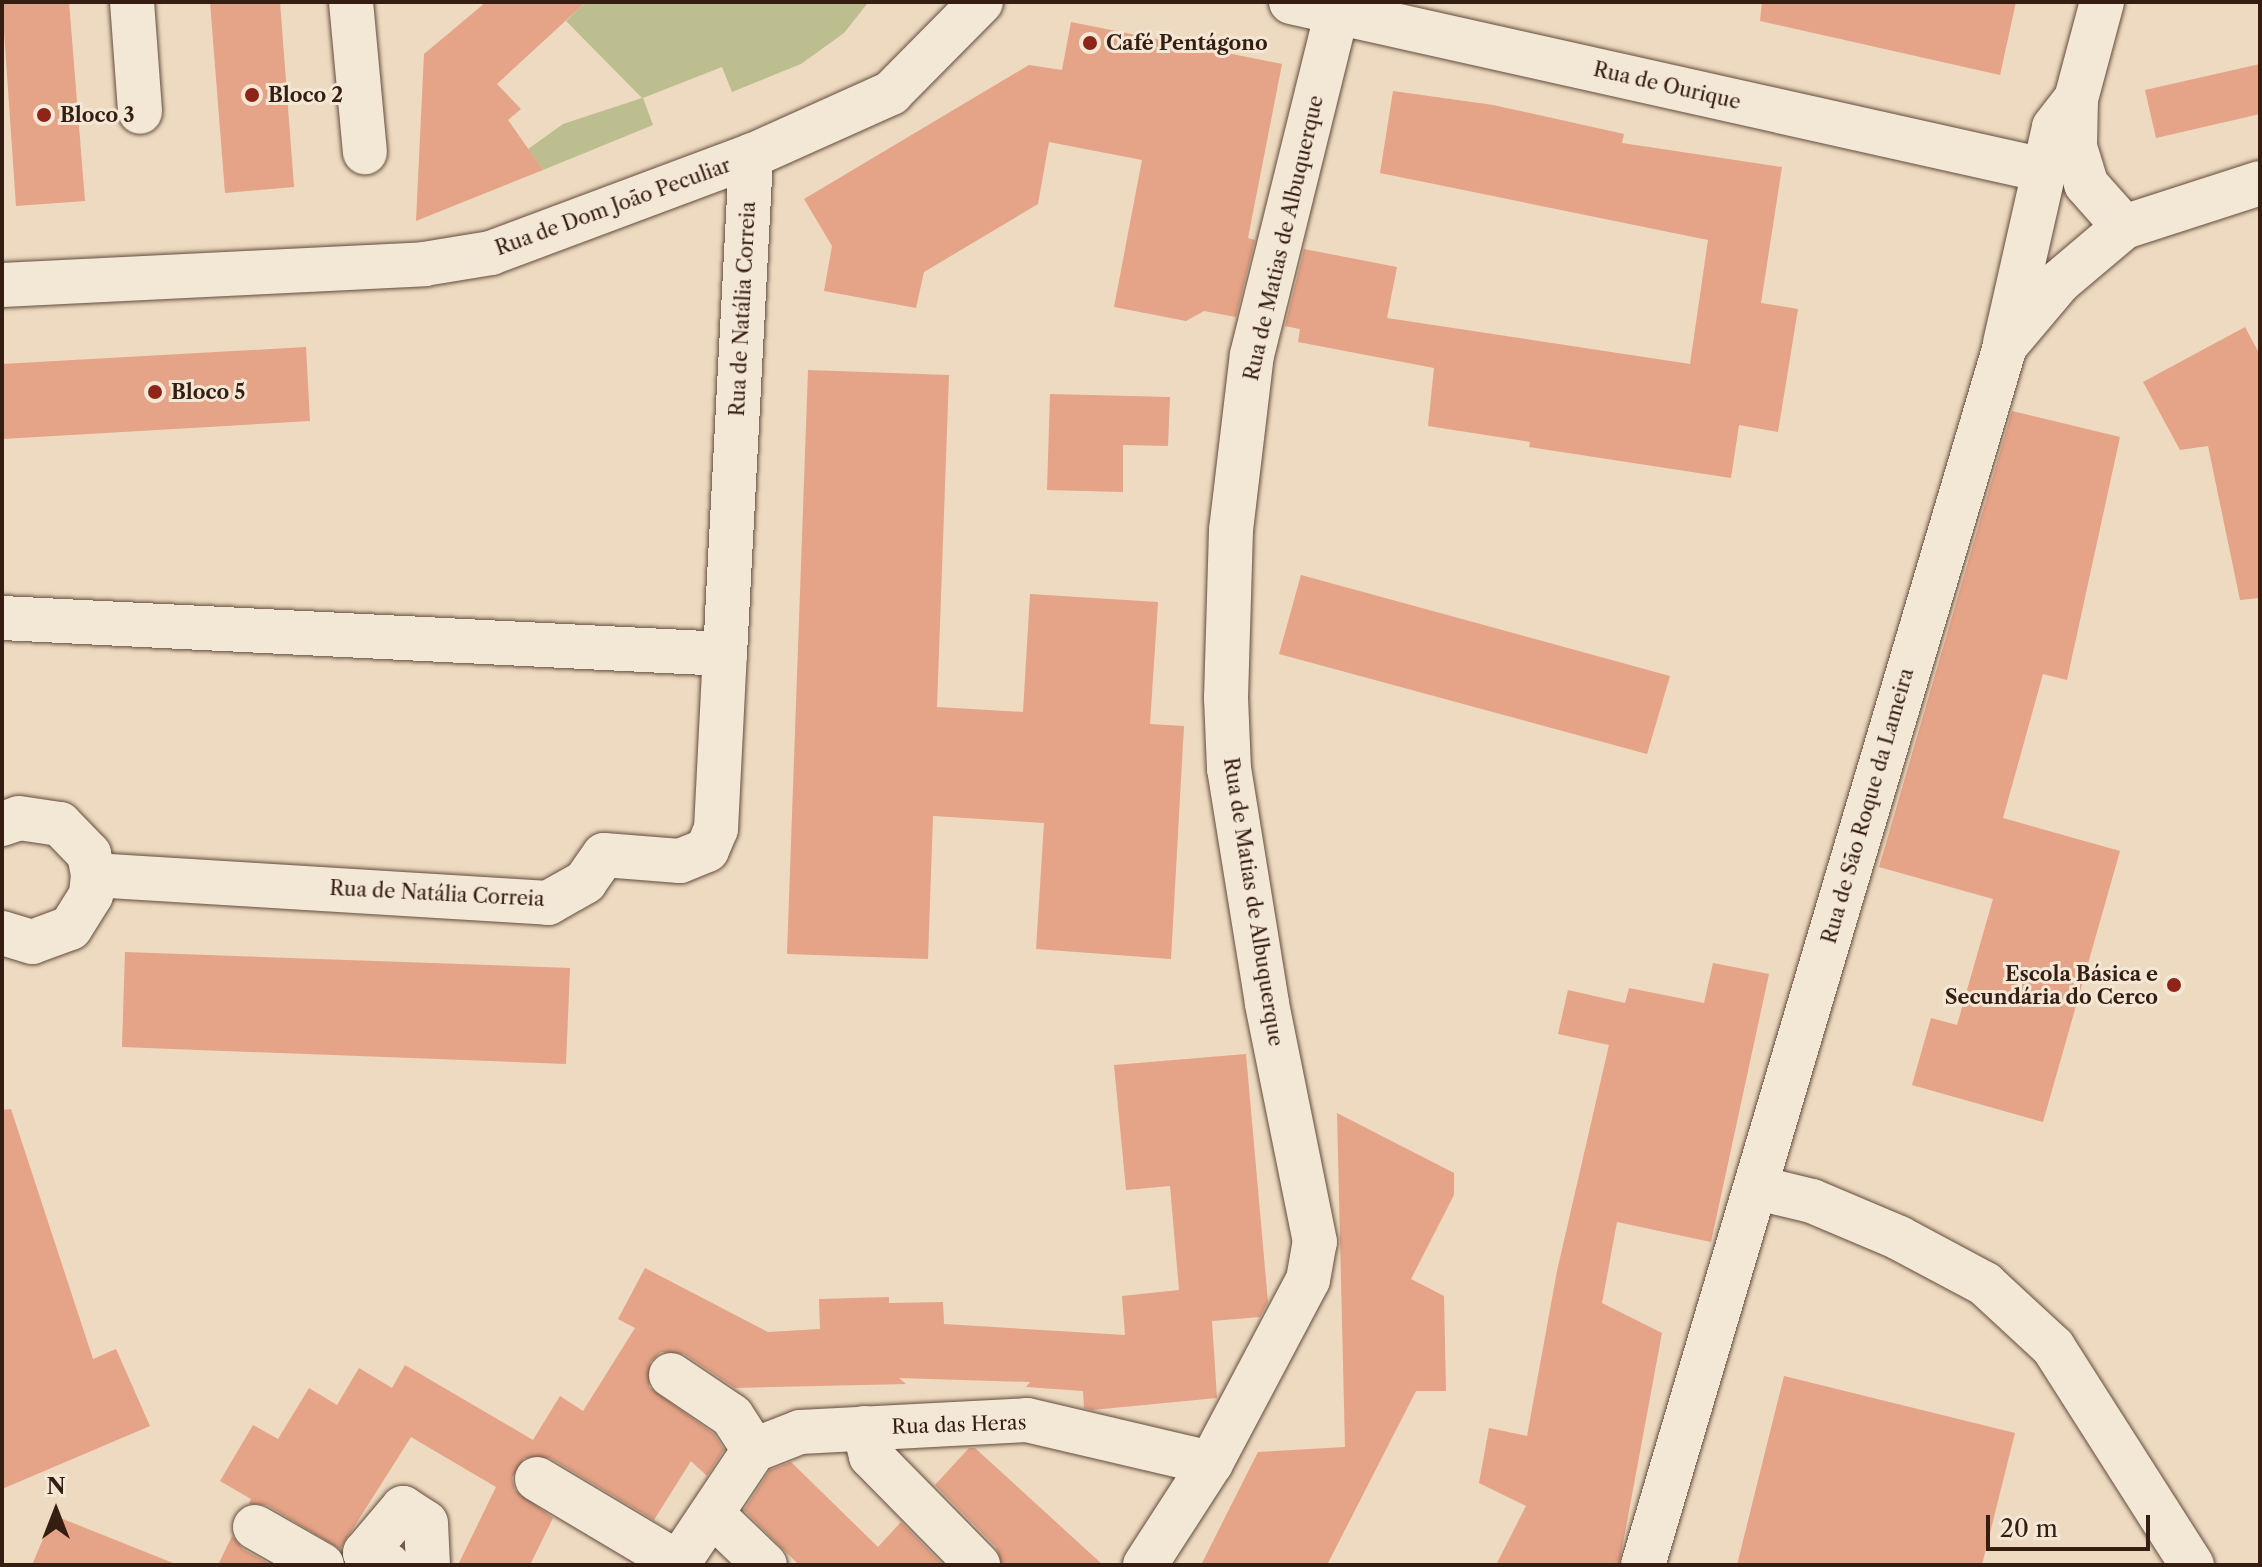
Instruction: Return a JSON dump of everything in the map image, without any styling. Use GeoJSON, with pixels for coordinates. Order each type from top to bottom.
{"type":"FeatureCollection","features":[{"type":"Feature","properties":{"kind":"street"},"geometry":{"type":"LineString","coordinates":[[132,2],[140,112]]}},
{"type":"Feature","properties":{"kind":"street"},"geometry":{"type":"LineString","coordinates":[[351,2],[365,152]]}},
{"type":"Feature","properties":{"kind":"street","name":"Rua de Dom João Peculiar"},"geometry":{"type":"LineString","coordinates":[[2,285],[424,264],[491,253],[751,156],[891,93],[981,2]]}},
{"type":"Feature","properties":{"kind":"street","name":"Rua de Ourique"},"geometry":{"type":"LineString","coordinates":[[1291,2],[2043,170]]}},
{"type":"Feature","properties":{"kind":"street"},"geometry":{"type":"LineString","coordinates":[[2102,2],[2076,99],[2075,147],[2086,184],[2124,227]]}},
{"type":"Feature","properties":{"kind":"street","name":"Rua de Matias de Albuquerque"},"geometry":{"type":"LineString","coordinates":[[1145,1565],[1211,1463],[1308,1280],[1315,1242],[1264,987],[1229,769],[1226,698],[1231,530],[1252,355],[1337,11]]}},
{"type":"Feature","properties":{"kind":"street"},"geometry":{"type":"LineString","coordinates":[[2005,346],[2054,127],[2076,99]]}},
{"type":"Feature","properties":{"kind":"street","name":"Rua de Natália Correia"},"geometry":{"type":"LineString","coordinates":[[93,875],[548,903],[585,882],[604,855],[680,861],[707,850],[716,829],[751,156]]}},
{"type":"Feature","properties":{"kind":"street","name":"Rua de São Roque da Lameira"},"geometry":{"type":"LineString","coordinates":[[1643,1565],[1758,1188],[2005,346],[2059,282],[2124,227],[2260,183]]}},
{"type":"Feature","properties":{"kind":"street"},"geometry":{"type":"LineString","coordinates":[[2,618],[725,654]]}},
{"type":"Feature","properties":{"kind":"street"},"geometry":{"type":"LineString","coordinates":[[2,824],[41,818],[60,824],[89,854],[93,875],[91,895],[70,928],[32,942],[2,933]]}},
{"type":"Feature","properties":{"kind":"street"},"geometry":{"type":"LineString","coordinates":[[1758,1188],[1812,1201],[1885,1232],[1985,1284],[2053,1347],[2192,1565]]}},
{"type":"Feature","properties":{"kind":"street"},"geometry":{"type":"LineString","coordinates":[[537,1479],[677,1564],[713,1515],[754,1450],[732,1416],[671,1375]]}},
{"type":"Feature","properties":{"kind":"street","name":"Rua das Heras"},"geometry":{"type":"LineString","coordinates":[[754,1450],[800,1432],[1027,1420],[1211,1463]]}},
{"type":"Feature","properties":{"kind":"street"},"geometry":{"type":"LineString","coordinates":[[864,1428],[871,1456],[978,1565]]}},
{"type":"Feature","properties":{"kind":"street"},"geometry":{"type":"LineString","coordinates":[[366,1561],[403,1508],[426,1523],[428,1565]]}},
{"type":"Feature","properties":{"kind":"street"},"geometry":{"type":"LineString","coordinates":[[713,1515],[765,1565]]}},
{"type":"Feature","properties":{"kind":"street"},"geometry":{"type":"LineString","coordinates":[[255,1527],[322,1565]]}},
{"type":"Feature","properties":{"kind":"green space"},"geometry":{"type":"Polygon","coordinates":[[[586,2],[867,4],[844,33],[801,64],[732,92],[722,67],[643,98],[653,125],[543,170],[528,149],[563,124],[642,98],[566,21],[586,2]]]}},
{"type":"Feature","properties":{"kind":"building","name":"Bloco 3"},"geometry":{"type":"Polygon","coordinates":[[[2,2],[69,2],[85,201],[16,206],[2,2]]]}},
{"type":"Feature","properties":{"kind":"building","name":"Bloco 2"},"geometry":{"type":"Polygon","coordinates":[[[210,2],[280,2],[294,187],[225,193],[210,2]]]}},
{"type":"Feature","properties":{"kind":"building"},"geometry":{"type":"Polygon","coordinates":[[[486,2],[586,2],[497,84],[521,109],[508,120],[543,170],[416,221],[424,54],[486,2]]]}},
{"type":"Feature","properties":{"kind":"building"},"geometry":{"type":"Polygon","coordinates":[[[1762,2],[2016,2],[2000,75],[1760,21],[1762,2]]]}},
{"type":"Feature","properties":{"kind":"building"},"geometry":{"type":"Polygon","coordinates":[[[1071,22],[1282,64],[1248,238],[1255,240],[1236,317],[1204,311],[1186,321],[1114,307],[1142,160],[1049,142],[1038,204],[924,272],[916,308],[824,291],[832,246],[804,199],[1029,65],[1062,70],[1071,22]]]}},
{"type":"Feature","properties":{"kind":"building"},"geometry":{"type":"Polygon","coordinates":[[[2260,64],[2260,114],[2156,138],[2145,90],[2260,64]]]}},
{"type":"Feature","properties":{"kind":"building"},"geometry":{"type":"Polygon","coordinates":[[[1393,91],[1493,105],[1624,134],[1622,143],[1782,167],[1761,303],[1798,309],[1778,432],[1739,425],[1731,478],[1529,447],[1530,442],[1428,426],[1434,368],[1298,342],[1300,329],[1285,326],[1304,249],[1397,267],[1387,318],[1690,364],[1708,240],[1380,173],[1393,91]]]}},
{"type":"Feature","properties":{"kind":"building"},"geometry":{"type":"Polygon","coordinates":[[[2245,327],[2260,355],[2260,598],[2240,600],[2208,446],[2180,450],[2143,382],[2245,327]]]}},
{"type":"Feature","properties":{"kind":"building","name":"Bloco 5"},"geometry":{"type":"Polygon","coordinates":[[[306,347],[310,421],[2,439],[2,364],[306,347]]]}},
{"type":"Feature","properties":{"kind":"building"},"geometry":{"type":"Polygon","coordinates":[[[808,370],[949,375],[937,707],[1023,712],[1030,594],[1158,602],[1150,724],[1184,726],[1171,959],[1036,949],[1044,823],[933,816],[928,959],[787,954],[808,370]]]}},
{"type":"Feature","properties":{"kind":"building"},"geometry":{"type":"Polygon","coordinates":[[[1050,394],[1170,397],[1168,446],[1123,445],[1123,492],[1047,490],[1050,394]]]}},
{"type":"Feature","properties":{"kind":"building"},"geometry":{"type":"Polygon","coordinates":[[[2012,411],[2120,437],[2067,680],[2043,674],[2003,818],[2120,851],[2043,1122],[1912,1085],[1931,1018],[1957,1025],[1993,899],[1879,867],[2012,411]]]}},
{"type":"Feature","properties":{"kind":"building"},"geometry":{"type":"Polygon","coordinates":[[[1301,575],[1670,676],[1647,754],[1279,654],[1301,575]]]}},
{"type":"Feature","properties":{"kind":"building"},"geometry":{"type":"Polygon","coordinates":[[[125,952],[570,968],[566,1064],[122,1047],[125,952]]]}},
{"type":"Feature","properties":{"kind":"building"},"geometry":{"type":"Polygon","coordinates":[[[1713,963],[1769,974],[1711,1242],[1617,1222],[1602,1303],[1662,1333],[1619,1565],[1496,1565],[1526,1506],[1479,1483],[1489,1428],[1527,1436],[1557,1271],[1609,1045],[1558,1034],[1568,990],[1625,1003],[1629,988],[1704,1003],[1713,963]]]}},
{"type":"Feature","properties":{"kind":"building"},"geometry":{"type":"Polygon","coordinates":[[[1246,1054],[1268,1302],[1260,1317],[1212,1321],[1217,1398],[1092,1410],[1084,1408],[1083,1391],[1026,1387],[1030,1382],[899,1378],[906,1384],[735,1388],[684,1354],[661,1352],[650,1362],[649,1387],[714,1434],[724,1450],[707,1476],[691,1461],[654,1520],[550,1458],[524,1458],[512,1478],[515,1490],[553,1518],[530,1565],[458,1565],[496,1487],[411,1437],[340,1549],[267,1505],[249,1504],[251,1499],[220,1481],[253,1425],[278,1439],[309,1388],[337,1405],[359,1368],[392,1388],[405,1365],[533,1440],[560,1396],[583,1411],[635,1328],[618,1319],[645,1268],[768,1332],[820,1329],[819,1299],[889,1297],[889,1303],[943,1302],[944,1324],[1125,1335],[1122,1296],[1179,1290],[1170,1186],[1126,1190],[1114,1065],[1246,1054]]]}},
{"type":"Feature","properties":{"kind":"building"},"geometry":{"type":"Polygon","coordinates":[[[11,1109],[93,1359],[116,1349],[150,1426],[2,1489],[2,1110],[11,1109]]]}},
{"type":"Feature","properties":{"kind":"building"},"geometry":{"type":"Polygon","coordinates":[[[1337,1113],[1454,1173],[1454,1195],[1411,1279],[1444,1296],[1446,1391],[1416,1391],[1327,1565],[1201,1565],[1258,1452],[1345,1447],[1337,1113]]]}},
{"type":"Feature","properties":{"kind":"building"},"geometry":{"type":"Polygon","coordinates":[[[1784,1376],[2015,1433],[1982,1565],[1737,1565],[1784,1376]]]}},
{"type":"Feature","properties":{"kind":"building"},"geometry":{"type":"Polygon","coordinates":[[[969,1448],[975,1448],[1103,1565],[1002,1565],[996,1547],[935,1485],[969,1448]]]}},
{"type":"Feature","properties":{"kind":"building"},"geometry":{"type":"Polygon","coordinates":[[[791,1462],[878,1547],[901,1522],[943,1565],[799,1565],[744,1510],[770,1470],[791,1462]]]}},
{"type":"Feature","properties":{"kind":"building"},"geometry":{"type":"Polygon","coordinates":[[[53,1515],[173,1563],[32,1565],[53,1515]]]}},
{"type":"Feature","properties":{"kind":"building"},"geometry":{"type":"Polygon","coordinates":[[[232,1536],[243,1549],[271,1565],[218,1565],[232,1536]]]}},
{"type":"Feature","properties":{"kind":"place","name":"Café Pentágono"},"geometry":{"type":"Point","coordinates":[1090,43]}},
{"type":"Feature","properties":{"kind":"place","name":"Bloco 2"},"geometry":{"type":"Point","coordinates":[252,95]}},
{"type":"Feature","properties":{"kind":"place","name":"Bloco 3"},"geometry":{"type":"Point","coordinates":[44,115]}},
{"type":"Feature","properties":{"kind":"place","name":"Bloco 5"},"geometry":{"type":"Point","coordinates":[155,392]}},
{"type":"Feature","properties":{"kind":"place","name":"Escola Básica e Secundária do Cerco"},"geometry":{"type":"Point","coordinates":[2174,985]}}]}
